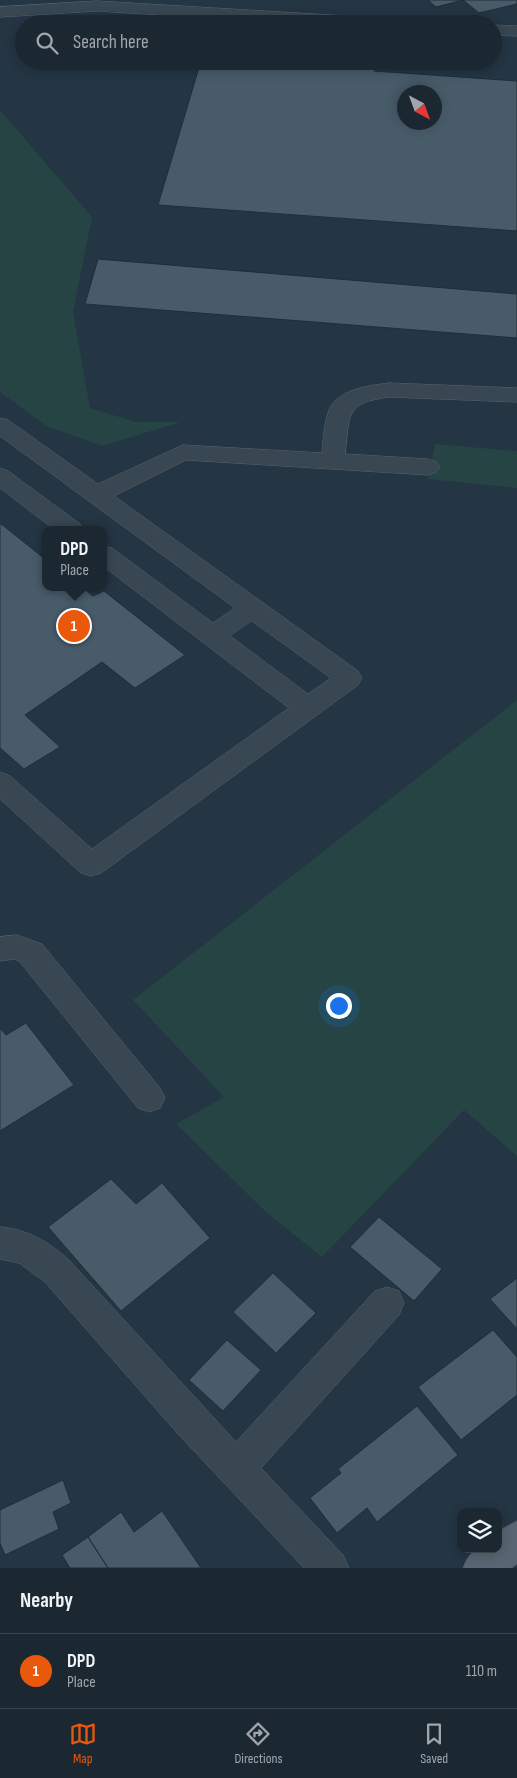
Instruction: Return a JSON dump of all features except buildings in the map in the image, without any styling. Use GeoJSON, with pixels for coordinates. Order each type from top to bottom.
{"type":"FeatureCollection","features":[{"type":"Feature","properties":{"kind":"main road"},"geometry":{"type":"LineString","coordinates":[[482,1568],[517,1540]]}},
{"type":"Feature","properties":{"kind":"street"},"geometry":{"type":"LineString","coordinates":[[0,12],[107,3],[267,15]]}},
{"type":"Feature","properties":{"kind":"street"},"geometry":{"type":"LineString","coordinates":[[329,5],[340,15]]}},
{"type":"Feature","properties":{"kind":"street"},"geometry":{"type":"LineString","coordinates":[[502,30],[517,31]]}},
{"type":"Feature","properties":{"kind":"street"},"geometry":{"type":"LineString","coordinates":[[332,461],[339,412],[350,400],[367,393],[389,390],[517,395]]}},
{"type":"Feature","properties":{"kind":"street"},"geometry":{"type":"LineString","coordinates":[[0,424],[349,678],[91,865],[0,783]]}},
{"type":"Feature","properties":{"kind":"street"},"geometry":{"type":"LineString","coordinates":[[96,495],[183,452],[428,467]]}},
{"type":"Feature","properties":{"kind":"street"},"geometry":{"type":"LineString","coordinates":[[0,476],[66,526]]}},
{"type":"Feature","properties":{"kind":"street"},"geometry":{"type":"LineString","coordinates":[[107,557],[308,708]]}},
{"type":"Feature","properties":{"kind":"street"},"geometry":{"type":"LineString","coordinates":[[212,636],[253,608]]}},
{"type":"Feature","properties":{"kind":"street"},"geometry":{"type":"LineString","coordinates":[[0,949],[17,947],[31,953],[149,1098]]}},
{"type":"Feature","properties":{"kind":"street"},"geometry":{"type":"LineString","coordinates":[[0,1243],[23,1247],[41,1256],[57,1271],[143,1368],[330,1568]]}},
{"type":"Feature","properties":{"kind":"street"},"geometry":{"type":"LineString","coordinates":[[236,1468],[387,1303]]}},
{"type":"Feature","properties":{"kind":"green space"},"geometry":{"type":"Polygon","coordinates":[[[0,110],[92,217],[73,312],[90,408],[136,422],[181,422],[102,446],[46,426],[0,392],[0,110]]]}},
{"type":"Feature","properties":{"kind":"green space"},"geometry":{"type":"Polygon","coordinates":[[[435,444],[517,451],[517,488],[428,479],[435,444]]]}},
{"type":"Feature","properties":{"kind":"green space"},"geometry":{"type":"Polygon","coordinates":[[[517,700],[517,1156],[464,1110],[322,1257],[267,1213],[176,1124],[224,1097],[133,1000],[517,700]]]}},
{"type":"Feature","properties":{"kind":"place","name":"DPD"},"geometry":{"type":"Point","coordinates":[74,626]}}]}
